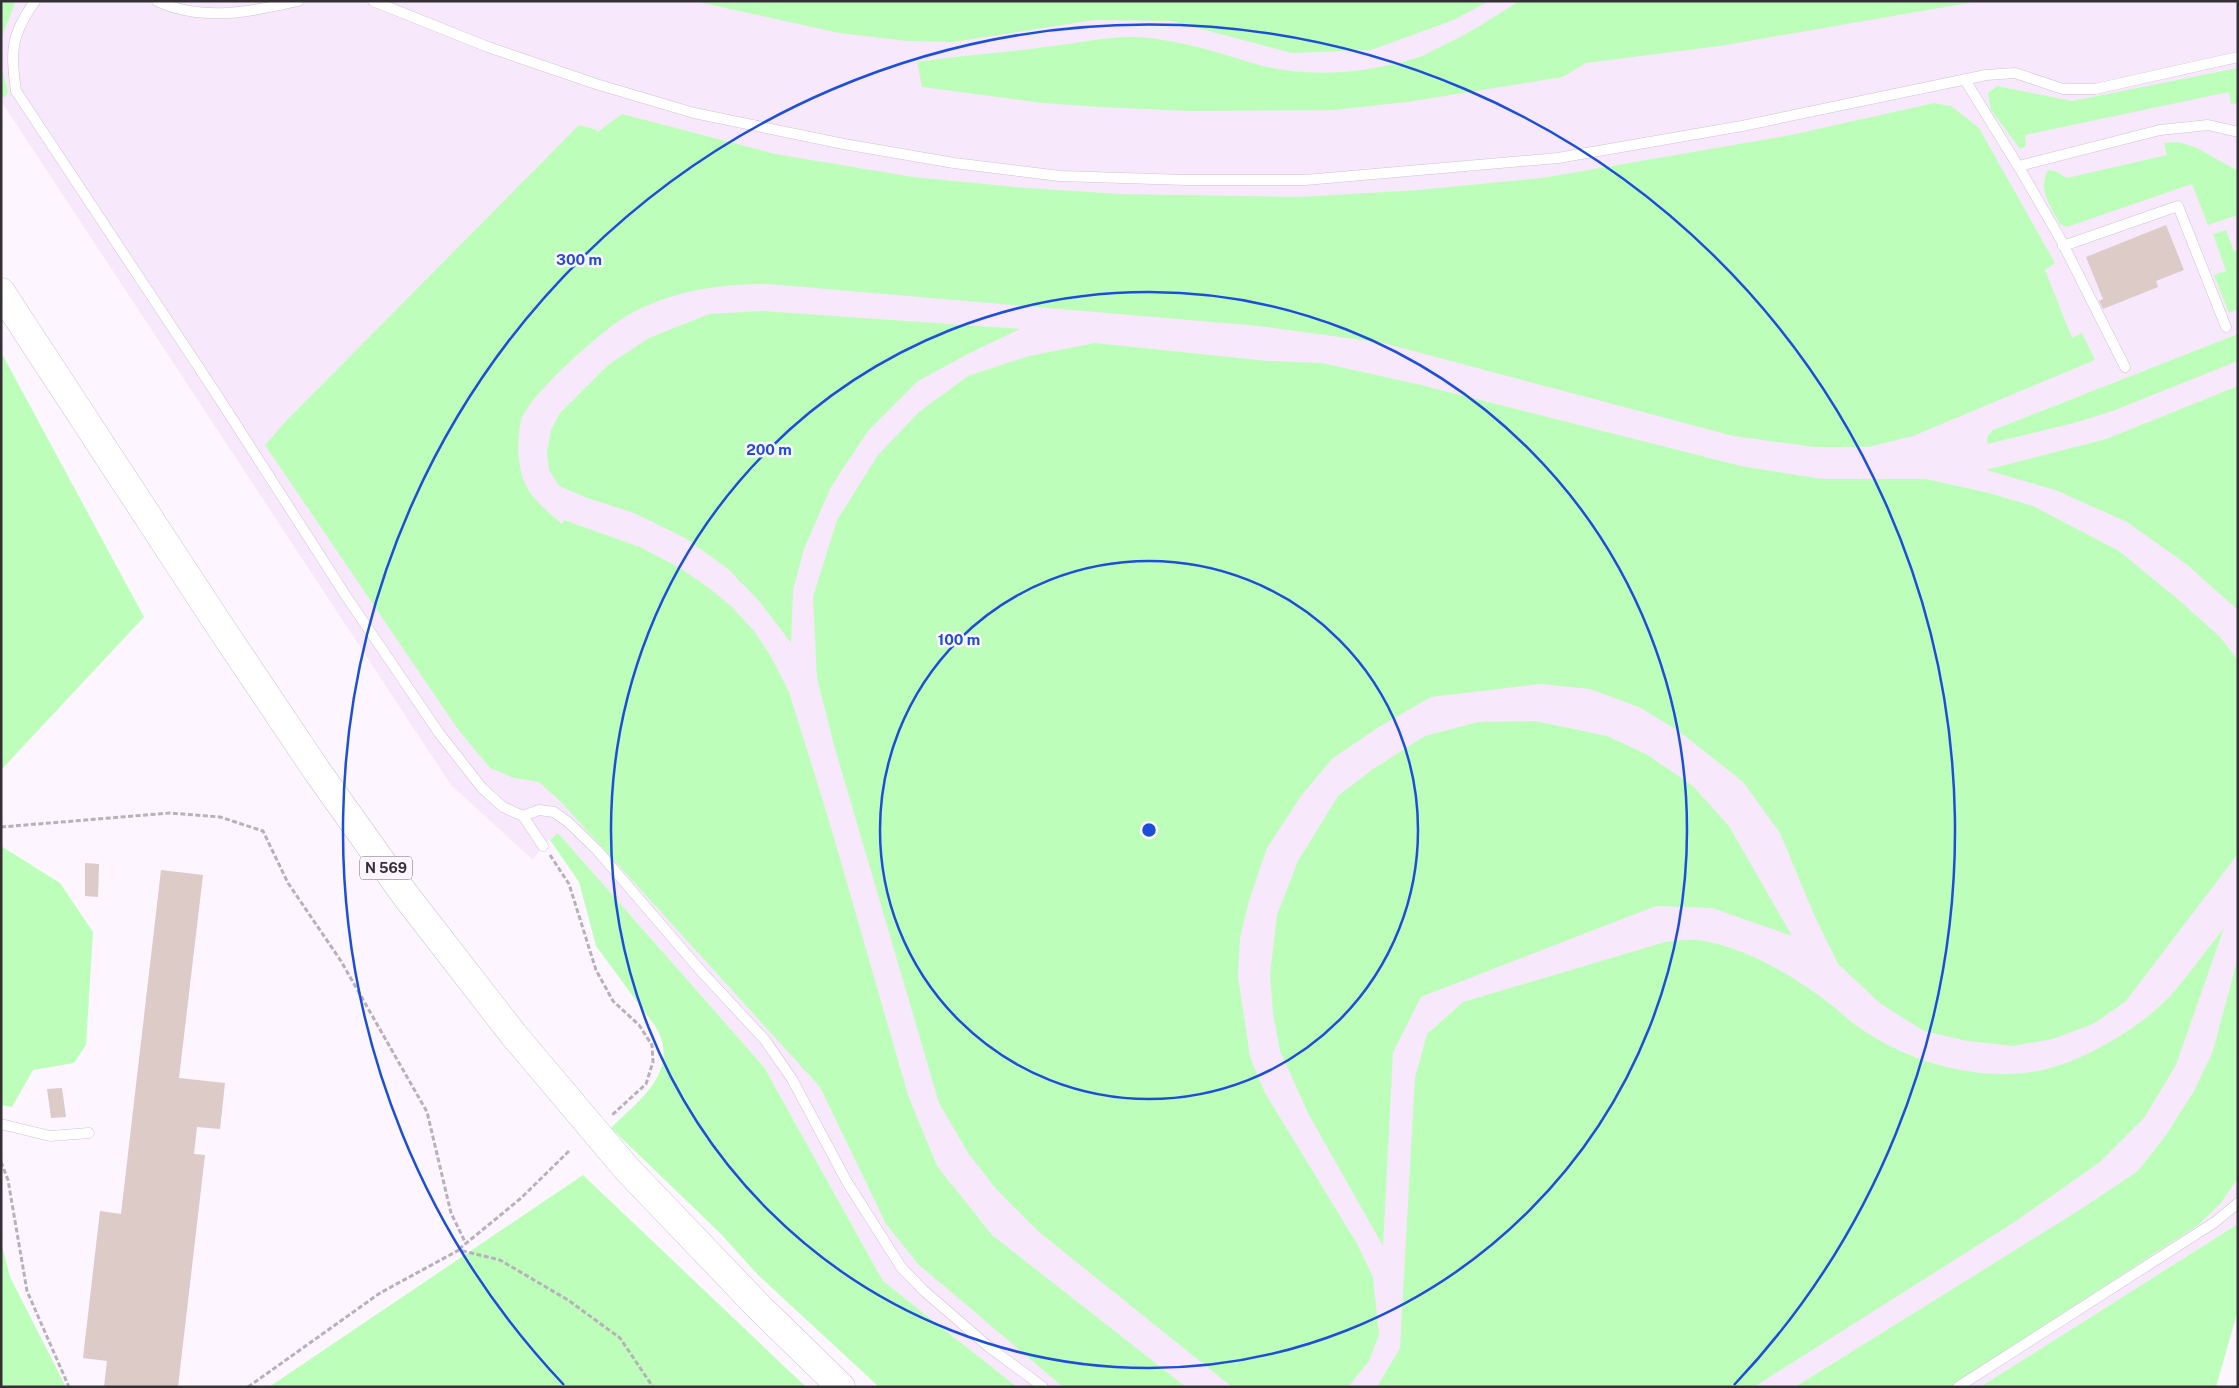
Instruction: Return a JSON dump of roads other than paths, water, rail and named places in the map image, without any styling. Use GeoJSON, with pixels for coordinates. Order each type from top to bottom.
{"type":"FeatureCollection","features":[{"type":"Feature","properties":{"kind":"main road","name":"N 569"},"geometry":{"type":"LineString","coordinates":[[1,292],[227,638],[317,771],[406,896],[513,1034],[627,1169],[758,1306],[842,1387]]}},
{"type":"Feature","properties":{"kind":"lane"},"geometry":{"type":"LineString","coordinates":[[34,1],[15,35],[12,59],[16,91],[217,395],[346,596],[439,733],[482,788],[503,806],[523,816],[544,846]]}},
{"type":"Feature","properties":{"kind":"lane"},"geometry":{"type":"LineString","coordinates":[[157,1],[174,9],[214,14],[259,10],[298,1]]}},
{"type":"Feature","properties":{"kind":"lane"},"geometry":{"type":"LineString","coordinates":[[374,1],[488,47],[596,84],[694,112],[844,144],[954,163],[1060,176],[1186,180],[1305,180],[1558,158],[1742,126],[1965,80],[2015,73],[2064,88],[2095,89],[2238,57]]}},
{"type":"Feature","properties":{"kind":"lane"},"geometry":{"type":"LineString","coordinates":[[1965,80],[2019,166],[2064,246],[2125,367]]}},
{"type":"Feature","properties":{"kind":"lane"},"geometry":{"type":"LineString","coordinates":[[2019,166],[2160,130],[2208,125],[2238,132]]}},
{"type":"Feature","properties":{"kind":"lane"},"geometry":{"type":"LineString","coordinates":[[2064,246],[2178,206],[2226,327]]}},
{"type":"Feature","properties":{"kind":"lane"},"geometry":{"type":"LineString","coordinates":[[523,816],[539,810],[554,812],[568,822],[598,850],[700,970],[765,1040],[792,1079],[847,1182],[901,1268],[923,1290],[989,1347],[1043,1387]]}},
{"type":"Feature","properties":{"kind":"lane"},"geometry":{"type":"LineString","coordinates":[[1,1124],[50,1136],[89,1133]]}},
{"type":"Feature","properties":{"kind":"lane"},"geometry":{"type":"LineString","coordinates":[[1958,1387],[2215,1222],[2238,1204]]}}]}
